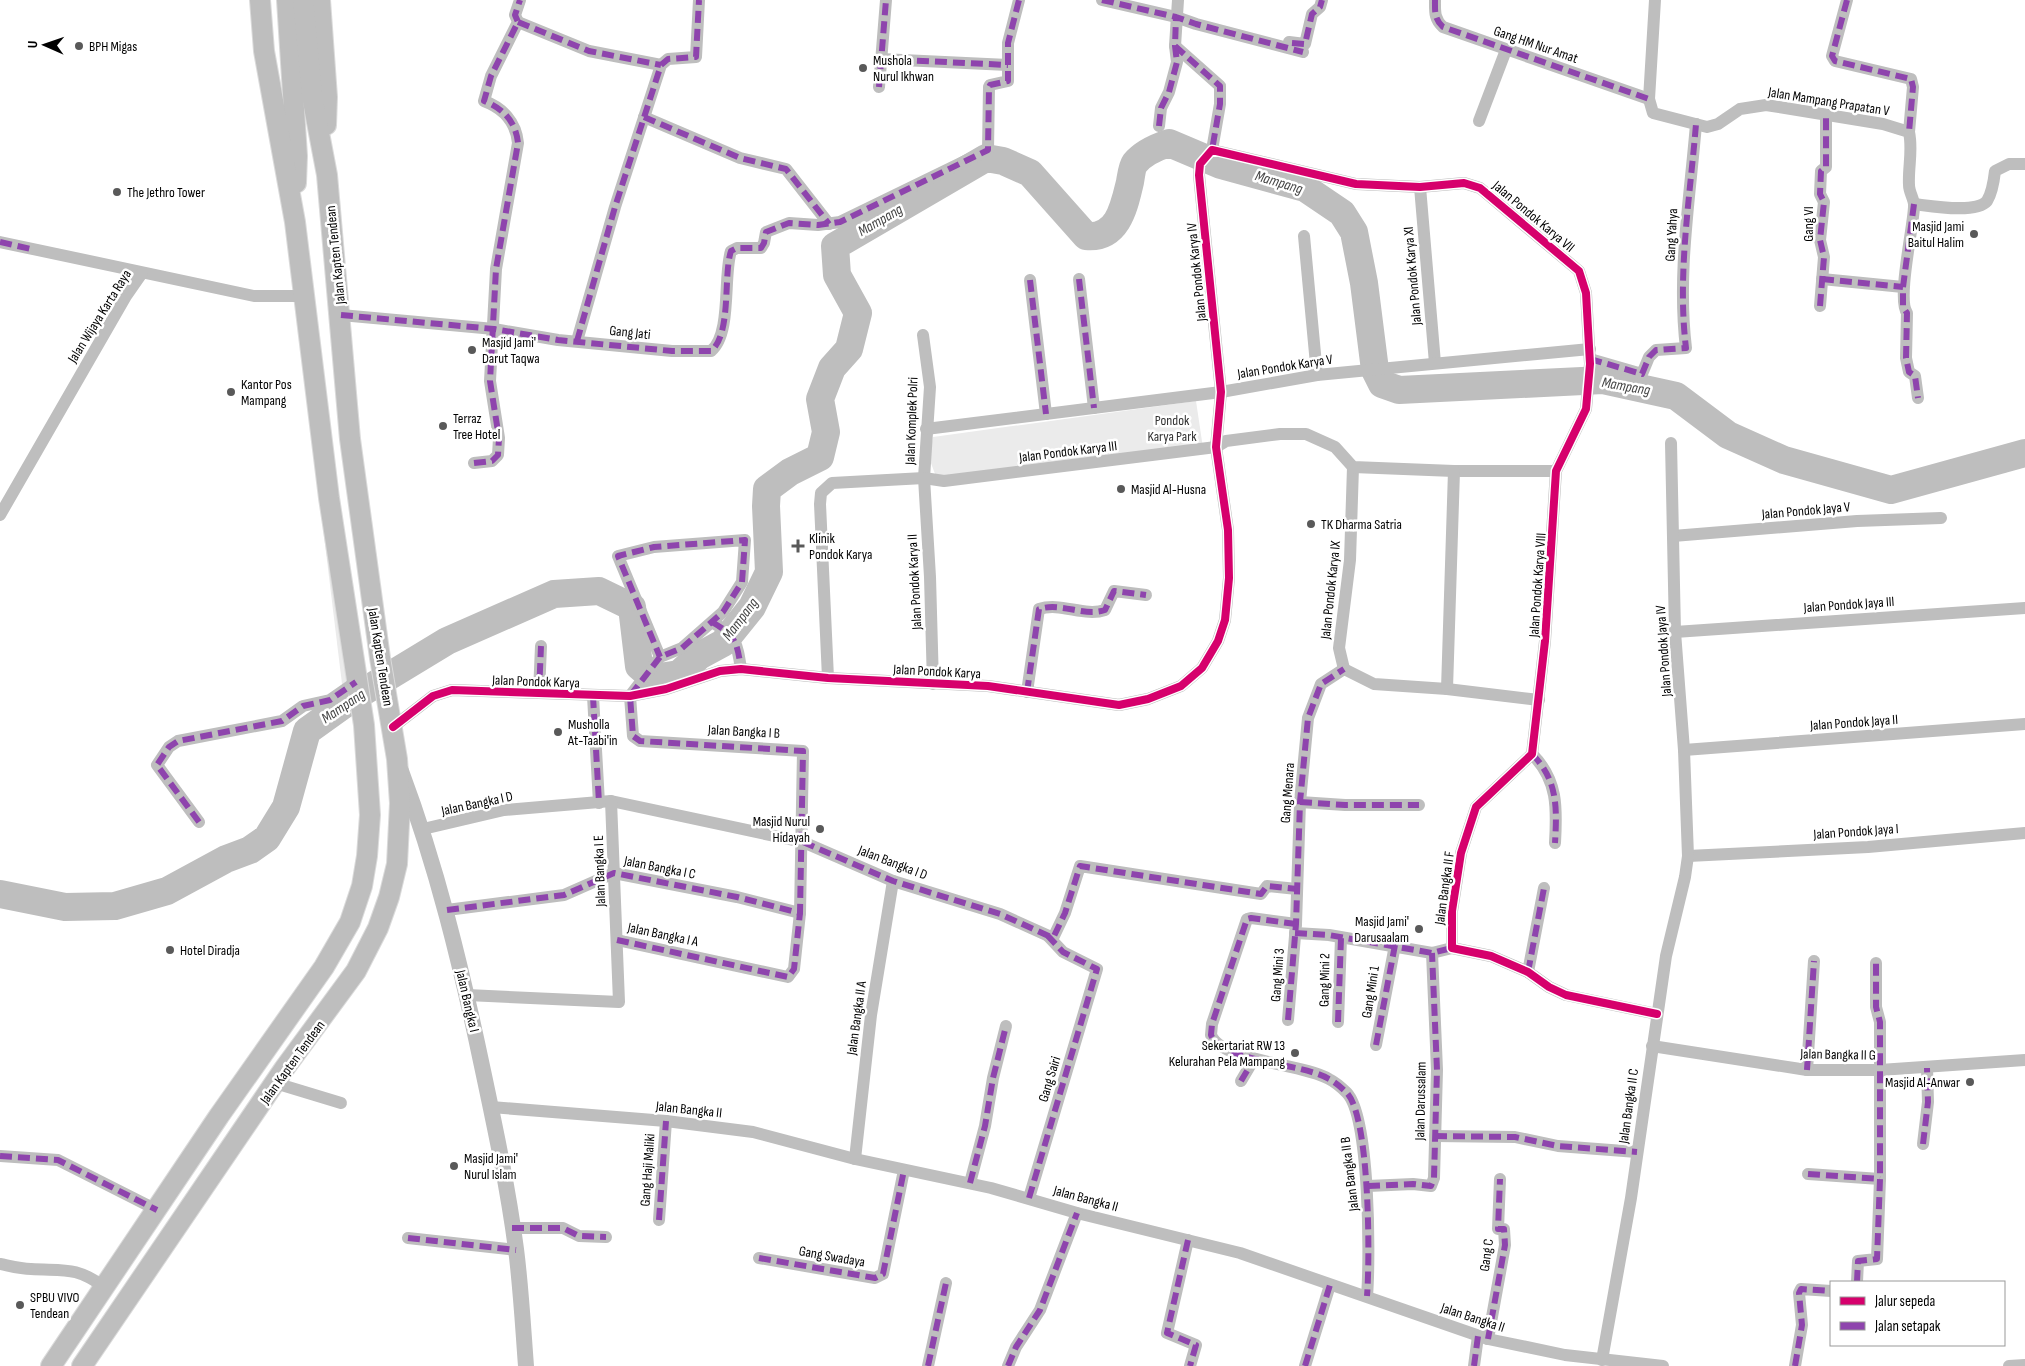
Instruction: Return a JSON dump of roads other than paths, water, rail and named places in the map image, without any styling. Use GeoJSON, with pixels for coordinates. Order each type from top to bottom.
{"type":"FeatureCollection","features":[{"type":"Feature","properties":{"kind":"main road","name":"Jalan Kapten Tendean"},"geometry":{"type":"LineString","coordinates":[[51,1366],[219,1116],[324,967],[350,922],[362,886],[367,856],[370,815],[364,725],[357,687],[294,222],[264,52],[260,0]]}},
{"type":"Feature","properties":{"kind":"main road","name":"Jalan Kapten Tendean"},"geometry":{"type":"LineString","coordinates":[[288,0],[297,156],[294,222]]}},
{"type":"Feature","properties":{"kind":"main road","name":"Jalan Kapten Tendean"},"geometry":{"type":"LineString","coordinates":[[82,1366],[275,1083],[356,971],[378,928],[389,897],[397,864],[400,803],[397,759],[380,658],[350,439],[341,315],[324,156],[312,96],[303,0]]}},
{"type":"Feature","properties":{"kind":"main road","name":"Jalan Kapten Tendean"},"geometry":{"type":"LineString","coordinates":[[320,0],[326,97],[324,156]]}},
{"type":"Feature","properties":{"kind":"street"},"geometry":{"type":"LineString","coordinates":[[520,0],[515,15],[518,22],[589,51],[661,65]]}},
{"type":"Feature","properties":{"kind":"street"},"geometry":{"type":"LineString","coordinates":[[577,342],[615,207],[661,65],[668,59],[696,57],[699,0]]}},
{"type":"Feature","properties":{"kind":"street"},"geometry":{"type":"LineString","coordinates":[[879,87],[886,0]]}},
{"type":"Feature","properties":{"kind":"street"},"geometry":{"type":"LineString","coordinates":[[644,118],[740,158],[786,169],[824,224],[840,222],[858,215],[988,150],[989,88],[990,85],[1007,82],[1010,58],[1008,43],[1019,0]]}},
{"type":"Feature","properties":{"kind":"street"},"geometry":{"type":"LineString","coordinates":[[1102,0],[1182,18],[1196,24],[1303,52]]}},
{"type":"Feature","properties":{"kind":"street"},"geometry":{"type":"LineString","coordinates":[[1159,126],[1161,108],[1169,92],[1177,62],[1175,46],[1182,18],[1178,0]]}},
{"type":"Feature","properties":{"kind":"street"},"geometry":{"type":"LineString","coordinates":[[1182,18],[1195,18],[1301,45],[1305,44],[1312,14],[1320,7],[1322,0]]}},
{"type":"Feature","properties":{"kind":"street","name":"Gang HM Nur Amat"},"geometry":{"type":"LineString","coordinates":[[1435,0],[1437,22],[1443,27],[1648,99]]}},
{"type":"Feature","properties":{"kind":"street"},"geometry":{"type":"LineString","coordinates":[[1648,99],[1655,0]]}},
{"type":"Feature","properties":{"kind":"street"},"geometry":{"type":"LineString","coordinates":[[1847,0],[1832,56],[1835,60],[1911,79],[1913,87],[1909,132],[1911,141],[1909,188],[1914,204],[1903,287],[1903,307],[1907,313],[1906,358],[1909,372],[1915,376],[1918,398]]}},
{"type":"Feature","properties":{"kind":"street"},"geometry":{"type":"LineString","coordinates":[[474,463],[492,461],[498,455],[499,438],[490,381],[496,269],[518,143],[517,130],[508,117],[499,106],[484,101],[491,76],[518,22]]}},
{"type":"Feature","properties":{"kind":"street"},"geometry":{"type":"LineString","coordinates":[[1175,46],[1220,86],[1220,104],[1210,151]]}},
{"type":"Feature","properties":{"kind":"street"},"geometry":{"type":"LineString","coordinates":[[1478,121],[1506,50]]}},
{"type":"Feature","properties":{"kind":"street"},"geometry":{"type":"LineString","coordinates":[[881,59],[1008,65]]}},
{"type":"Feature","properties":{"kind":"street","name":"Jalan Mampang Prapatan V"},"geometry":{"type":"LineString","coordinates":[[1648,99],[1652,113],[1707,127],[1718,124],[1740,109],[1766,105],[1884,124],[1909,132]]}},
{"type":"Feature","properties":{"kind":"street","name":"Gang VI"},"geometry":{"type":"LineString","coordinates":[[1820,306],[1824,257],[1820,233],[1824,202],[1820,194],[1821,171],[1826,167],[1826,115]]}},
{"type":"Feature","properties":{"kind":"street","name":"Gang Yahya"},"geometry":{"type":"LineString","coordinates":[[1590,357],[1642,374],[1649,357],[1656,350],[1686,348],[1683,322],[1686,229],[1696,124]]}},
{"type":"Feature","properties":{"kind":"street","name":"Jalan Pondok Karya IV"},"geometry":{"type":"LineString","coordinates":[[1210,151],[1200,164],[1221,392]]}},
{"type":"Feature","properties":{"kind":"street","name":"Jalan Pondok Karya VII"},"geometry":{"type":"LineString","coordinates":[[1210,151],[1356,184],[1420,187],[1464,183],[1480,188],[1569,261],[1579,271],[1586,293],[1590,357],[1589,382],[1586,409],[1556,471]]}},
{"type":"Feature","properties":{"kind":"street"},"geometry":{"type":"LineString","coordinates":[[1914,204],[1973,208],[1982,205],[1988,199],[1995,171],[2009,164],[2025,164]]}},
{"type":"Feature","properties":{"kind":"street","name":"Jalan Pondok Karya XI"},"geometry":{"type":"LineString","coordinates":[[1420,187],[1435,363]]}},
{"type":"Feature","properties":{"kind":"street","name":"Gang Jati"},"geometry":{"type":"LineString","coordinates":[[341,315],[494,329],[577,342],[672,351],[710,351],[717,344],[723,318],[731,251],[737,248],[761,248],[764,244],[766,232],[782,225],[824,224]]}},
{"type":"Feature","properties":{"kind":"street"},"geometry":{"type":"LineString","coordinates":[[1304,236],[1317,374]]}},
{"type":"Feature","properties":{"kind":"street"},"geometry":{"type":"LineString","coordinates":[[0,242],[142,272]]}},
{"type":"Feature","properties":{"kind":"street","name":"Jalan Wijaya Karta Raya"},"geometry":{"type":"LineString","coordinates":[[0,515],[126,296],[142,272],[254,296],[303,296]]}},
{"type":"Feature","properties":{"kind":"street"},"geometry":{"type":"LineString","coordinates":[[1079,279],[1094,408]]}},
{"type":"Feature","properties":{"kind":"street"},"geometry":{"type":"LineString","coordinates":[[1822,279],[1903,287]]}},
{"type":"Feature","properties":{"kind":"street"},"geometry":{"type":"LineString","coordinates":[[1030,280],[1046,414]]}},
{"type":"Feature","properties":{"kind":"street","name":"Jalan Komplek Polri"},"geometry":{"type":"LineString","coordinates":[[923,335],[930,387],[924,478]]}},
{"type":"Feature","properties":{"kind":"street","name":"Jalan Pondok Karya V"},"geometry":{"type":"LineString","coordinates":[[926,429],[1221,392],[1317,374],[1435,363],[1590,357]]}},
{"type":"Feature","properties":{"kind":"street","name":"Jalan Pondok Karya"},"geometry":{"type":"LineString","coordinates":[[392,722],[433,696],[452,690],[630,696],[666,689],[720,671],[741,669],[828,678],[988,686],[1119,705],[1148,700],[1181,686],[1202,668],[1218,641],[1224,620],[1229,578],[1228,530],[1216,447],[1221,392]]}},
{"type":"Feature","properties":{"kind":"street"},"geometry":{"type":"LineString","coordinates":[[1216,447],[1226,440],[1280,434],[1306,434],[1335,447],[1353,467],[1454,471],[1556,471]]}},
{"type":"Feature","properties":{"kind":"street","name":"Jalan Pondok Jaya IV"},"geometry":{"type":"LineString","coordinates":[[1671,443],[1675,632],[1684,750],[1688,856]]}},
{"type":"Feature","properties":{"kind":"street","name":"Jalan Pondok Karya III"},"geometry":{"type":"LineString","coordinates":[[828,678],[821,493],[832,483],[924,478],[944,481],[1216,447]]}},
{"type":"Feature","properties":{"kind":"street","name":"Jalan Pondok Karya IX"},"geometry":{"type":"LineString","coordinates":[[1344,670],[1338,648],[1350,560],[1353,467]]}},
{"type":"Feature","properties":{"kind":"street"},"geometry":{"type":"LineString","coordinates":[[1447,689],[1454,471]]}},
{"type":"Feature","properties":{"kind":"street","name":"Jalan Pondok Karya VIII"},"geometry":{"type":"LineString","coordinates":[[1539,700],[1553,547],[1556,471]]}},
{"type":"Feature","properties":{"kind":"street","name":"Jalan Pondok Karya II"},"geometry":{"type":"LineString","coordinates":[[924,478],[930,577],[933,684]]}},
{"type":"Feature","properties":{"kind":"street","name":"Jalan Pondok Jaya V"},"geometry":{"type":"LineString","coordinates":[[1672,536],[1857,521],[1941,518]]}},
{"type":"Feature","properties":{"kind":"street"},"geometry":{"type":"LineString","coordinates":[[630,696],[660,657],[682,648],[722,612],[742,582],[745,540],[654,547],[618,556],[660,657]]}},
{"type":"Feature","properties":{"kind":"street"},"geometry":{"type":"LineString","coordinates":[[1028,692],[1039,609],[1049,606],[1099,612],[1105,610],[1114,591],[1146,595]]}},
{"type":"Feature","properties":{"kind":"street","name":"Jalan Pondok Jaya III"},"geometry":{"type":"LineString","coordinates":[[1675,632],[2025,608]]}},
{"type":"Feature","properties":{"kind":"street"},"geometry":{"type":"LineString","coordinates":[[712,622],[725,630],[737,642],[741,669]]}},
{"type":"Feature","properties":{"kind":"street"},"geometry":{"type":"LineString","coordinates":[[539,693],[541,646]]}},
{"type":"Feature","properties":{"kind":"street"},"geometry":{"type":"LineString","coordinates":[[1344,670],[1374,684],[1447,689],[1539,700],[1532,754],[1551,777],[1554,797],[1555,843]]}},
{"type":"Feature","properties":{"kind":"street","name":"Gang Menara"},"geometry":{"type":"LineString","coordinates":[[1295,929],[1300,802],[1305,741],[1310,711],[1321,684],[1344,670]]}},
{"type":"Feature","properties":{"kind":"street"},"geometry":{"type":"LineString","coordinates":[[199,822],[157,765],[169,747],[178,741],[282,721],[303,706],[330,700],[357,687]]}},
{"type":"Feature","properties":{"kind":"street","name":"Jalan Bangka I E"},"geometry":{"type":"LineString","coordinates":[[593,696],[614,873],[616,940]]}},
{"type":"Feature","properties":{"kind":"street","name":"Jalan Bangka I B"},"geometry":{"type":"LineString","coordinates":[[630,696],[633,736],[640,742],[803,751],[803,842]]}},
{"type":"Feature","properties":{"kind":"street","name":"Jalan Pondok Jaya II"},"geometry":{"type":"LineString","coordinates":[[1684,750],[2025,724]]}},
{"type":"Feature","properties":{"kind":"street","name":"Jalan Bangka II F"},"geometry":{"type":"LineString","coordinates":[[1452,948],[1452,911],[1461,853],[1476,806],[1532,754]]}},
{"type":"Feature","properties":{"kind":"street","name":"Jalan Bangka I"},"geometry":{"type":"LineString","coordinates":[[397,759],[423,829],[447,910],[467,995],[516,1250],[526,1366]]}},
{"type":"Feature","properties":{"kind":"street","name":"Jalan Bangka I D"},"geometry":{"type":"LineString","coordinates":[[423,829],[504,810],[605,802],[803,842],[893,881],[1000,914],[1048,936],[1063,952],[1097,969]]}},
{"type":"Feature","properties":{"kind":"street"},"geometry":{"type":"LineString","coordinates":[[1300,802],[1345,805],[1419,805]]}},
{"type":"Feature","properties":{"kind":"street","name":"Jalan Pondok Jaya I"},"geometry":{"type":"LineString","coordinates":[[1688,856],[1868,847],[2025,833]]}},
{"type":"Feature","properties":{"kind":"street"},"geometry":{"type":"LineString","coordinates":[[800,913],[803,842]]}},
{"type":"Feature","properties":{"kind":"street","name":"Jalan Bangka II C"},"geometry":{"type":"LineString","coordinates":[[1602,1360],[1637,1152],[1666,956],[1685,877],[1688,856]]}},
{"type":"Feature","properties":{"kind":"street"},"geometry":{"type":"LineString","coordinates":[[1048,936],[1054,936],[1061,921],[1080,866],[1211,885],[1248,893],[1261,894],[1267,886],[1298,889]]}},
{"type":"Feature","properties":{"kind":"street","name":"Jalan Bangka I C"},"geometry":{"type":"LineString","coordinates":[[447,910],[564,895],[614,873],[737,896],[800,913]]}},
{"type":"Feature","properties":{"kind":"street","name":"Jalan Bangka II A"},"geometry":{"type":"LineString","coordinates":[[855,1158],[871,1015],[893,881]]}},
{"type":"Feature","properties":{"kind":"street"},"geometry":{"type":"LineString","coordinates":[[1528,972],[1544,888]]}},
{"type":"Feature","properties":{"kind":"street","name":"Jalan Bangka I A"},"geometry":{"type":"LineString","coordinates":[[467,995],[619,1002],[616,940],[788,977],[794,969],[800,913]]}},
{"type":"Feature","properties":{"kind":"street","name":"Jalan Bangka II B"},"geometry":{"type":"LineString","coordinates":[[1295,929],[1247,919],[1212,1024],[1211,1035],[1213,1041],[1220,1046],[1254,1059],[1310,1071],[1330,1079],[1348,1095],[1360,1134],[1368,1186],[1367,1296]]}},
{"type":"Feature","properties":{"kind":"street"},"geometry":{"type":"LineString","coordinates":[[1295,929],[1341,938],[1395,945],[1410,950],[1432,953],[1452,948],[1491,956],[1528,972],[1549,987],[1566,995],[1657,1014]]}},
{"type":"Feature","properties":{"kind":"street","name":"Gang Mini 3"},"geometry":{"type":"LineString","coordinates":[[1288,1020],[1295,929]]}},
{"type":"Feature","properties":{"kind":"street","name":"Gang Mini 2"},"geometry":{"type":"LineString","coordinates":[[1338,1022],[1341,938]]}},
{"type":"Feature","properties":{"kind":"street","name":"Gang Mini 1"},"geometry":{"type":"LineString","coordinates":[[1376,1045],[1395,945]]}},
{"type":"Feature","properties":{"kind":"street","name":"Jalan Darussalam"},"geometry":{"type":"LineString","coordinates":[[1368,1186],[1413,1184],[1431,1186],[1434,1178],[1437,1070],[1432,953]]}},
{"type":"Feature","properties":{"kind":"street"},"geometry":{"type":"LineString","coordinates":[[1807,1070],[1814,961]]}},
{"type":"Feature","properties":{"kind":"street"},"geometry":{"type":"LineString","coordinates":[[1857,1281],[1858,1261],[1877,1260],[1880,1179],[1880,1022],[1876,1007],[1876,963]]}},
{"type":"Feature","properties":{"kind":"street","name":"Gang Sairi"},"geometry":{"type":"LineString","coordinates":[[1029,1198],[1097,969]]}},
{"type":"Feature","properties":{"kind":"street"},"geometry":{"type":"LineString","coordinates":[[970,1184],[985,1126],[993,1078],[1006,1026]]}},
{"type":"Feature","properties":{"kind":"street","name":"Jalan Bangka II G"},"geometry":{"type":"LineString","coordinates":[[1652,1046],[1807,1070],[1927,1068],[2025,1060]]}},
{"type":"Feature","properties":{"kind":"street"},"geometry":{"type":"LineString","coordinates":[[1241,1081],[1254,1059]]}},
{"type":"Feature","properties":{"kind":"street"},"geometry":{"type":"LineString","coordinates":[[1923,1144],[1928,1102],[1927,1068]]}},
{"type":"Feature","properties":{"kind":"street"},"geometry":{"type":"LineString","coordinates":[[275,1083],[341,1104]]}},
{"type":"Feature","properties":{"kind":"street","name":"Jalan Bangka II"},"geometry":{"type":"LineString","coordinates":[[490,1107],[666,1121],[753,1132],[904,1170],[1029,1198],[1077,1213],[1240,1253],[1483,1338],[1602,1360],[1663,1366]]}},
{"type":"Feature","properties":{"kind":"street","name":"Gang Haji Maliki"},"geometry":{"type":"LineString","coordinates":[[659,1220],[666,1121]]}},
{"type":"Feature","properties":{"kind":"street"},"geometry":{"type":"LineString","coordinates":[[1435,1136],[1515,1137],[1558,1146],[1637,1152]]}},
{"type":"Feature","properties":{"kind":"street"},"geometry":{"type":"LineString","coordinates":[[0,1156],[58,1160],[157,1210]]}},
{"type":"Feature","properties":{"kind":"street","name":"Gang Swadaya"},"geometry":{"type":"LineString","coordinates":[[759,1258],[875,1278],[880,1277],[883,1274],[904,1170]]}},
{"type":"Feature","properties":{"kind":"street"},"geometry":{"type":"LineString","coordinates":[[1808,1174],[1880,1179]]}},
{"type":"Feature","properties":{"kind":"street","name":"Gang C"},"geometry":{"type":"LineString","coordinates":[[1483,1338],[1504,1245],[1504,1230],[1498,1228],[1500,1179]]}},
{"type":"Feature","properties":{"kind":"street"},"geometry":{"type":"LineString","coordinates":[[1008,1366],[1016,1347],[1040,1310],[1077,1213]]}},
{"type":"Feature","properties":{"kind":"street"},"geometry":{"type":"LineString","coordinates":[[512,1228],[563,1228],[579,1236],[606,1238]]}},
{"type":"Feature","properties":{"kind":"street"},"geometry":{"type":"LineString","coordinates":[[408,1238],[516,1250]]}},
{"type":"Feature","properties":{"kind":"street"},"geometry":{"type":"LineString","coordinates":[[1188,1240],[1166,1333],[1196,1345],[1190,1366]]}},
{"type":"Feature","properties":{"kind":"street"},"geometry":{"type":"LineString","coordinates":[[0,1264],[31,1269],[76,1271],[88,1275],[104,1287]]}},
{"type":"Feature","properties":{"kind":"street"},"geometry":{"type":"LineString","coordinates":[[928,1366],[946,1283]]}},
{"type":"Feature","properties":{"kind":"street"},"geometry":{"type":"LineString","coordinates":[[1305,1366],[1330,1285]]}},
{"type":"Feature","properties":{"kind":"street"},"geometry":{"type":"LineString","coordinates":[[1795,1366],[1802,1325],[1799,1293],[1802,1289],[1830,1291]]}},
{"type":"Feature","properties":{"kind":"street"},"geometry":{"type":"LineString","coordinates":[[1474,1366],[1483,1338]]}},
{"type":"Feature","properties":{"kind":"street"},"geometry":{"type":"LineString","coordinates":[[2010,1366],[2025,1365]]}},
{"type":"Feature","properties":{"kind":"waterway","name":"Mampang"},"geometry":{"type":"LineString","coordinates":[[0,894],[65,907],[115,906],[167,891],[226,859],[250,850],[267,838],[286,807],[307,731],[353,698],[447,641],[554,594],[599,591],[632,607],[639,666],[653,678],[679,674],[699,656],[723,643],[752,607],[769,572],[767,489],[790,472],[820,457],[826,432],[820,399],[832,368],[849,349],[858,313],[837,275],[835,246],[986,158],[1003,161],[1030,173],[1086,236],[1097,236],[1112,227],[1122,211],[1135,163],[1146,153],[1169,143],[1221,165],[1305,188],[1342,213],[1354,232],[1364,283],[1375,370],[1382,384],[1399,390],[1603,380],[1676,396],[1728,435],[1784,460],[1891,490],[2025,453]]}},
{"type":"Feature","properties":{"kind":"place","name":"BPH Migas"},"geometry":{"type":"Point","coordinates":[79,46]}},
{"type":"Feature","properties":{"kind":"place","name":"Mushola Nurul Ikhwan"},"geometry":{"type":"Point","coordinates":[863,68]}},
{"type":"Feature","properties":{"kind":"place","name":"The Jethro Tower"},"geometry":{"type":"Point","coordinates":[117,192]}},
{"type":"Feature","properties":{"kind":"place","name":"Masjid Jami Baitul Halim"},"geometry":{"type":"Point","coordinates":[1974,234]}},
{"type":"Feature","properties":{"kind":"place","name":"Masjid Jami' Darut Taqwa"},"geometry":{"type":"Point","coordinates":[472,350]}},
{"type":"Feature","properties":{"kind":"place","name":"Kantor Pos Mampang"},"geometry":{"type":"Point","coordinates":[231,392]}},
{"type":"Feature","properties":{"kind":"place","name":"Terraz Tree Hotel"},"geometry":{"type":"Point","coordinates":[443,426]}},
{"type":"Feature","properties":{"kind":"place","name":"Masjid Al-Husna"},"geometry":{"type":"Point","coordinates":[1121,489]}},
{"type":"Feature","properties":{"kind":"place","name":"TK Dharma Satria"},"geometry":{"type":"Point","coordinates":[1311,524]}},
{"type":"Feature","properties":{"kind":"place","name":"Klinik Pondok Karya"},"geometry":{"type":"Point","coordinates":[798,546]}},
{"type":"Feature","properties":{"kind":"place","name":"Musholla At-Taabi'in"},"geometry":{"type":"Point","coordinates":[558,732]}},
{"type":"Feature","properties":{"kind":"place","name":"Masjid Nurul Hidayah"},"geometry":{"type":"Point","coordinates":[820,829]}},
{"type":"Feature","properties":{"kind":"place","name":"Masjid Jami' Darusaalam"},"geometry":{"type":"Point","coordinates":[1419,929]}},
{"type":"Feature","properties":{"kind":"place","name":"Hotel Diradja"},"geometry":{"type":"Point","coordinates":[170,950]}},
{"type":"Feature","properties":{"kind":"place","name":"Sekertariat RW 13 Kelurahan Pela Mampang"},"geometry":{"type":"Point","coordinates":[1295,1053]}},
{"type":"Feature","properties":{"kind":"place","name":"Masjid Al-Anwar"},"geometry":{"type":"Point","coordinates":[1970,1082]}},
{"type":"Feature","properties":{"kind":"place","name":"Masjid Jami' Nurul Islam"},"geometry":{"type":"Point","coordinates":[454,1166]}},
{"type":"Feature","properties":{"kind":"place","name":"SPBU VIVO Tendean"},"geometry":{"type":"Point","coordinates":[20,1305]}},
{"type":"Feature","properties":{"kind":"park label","name":"Pondok Karya Park"},"geometry":{"type":"Point","coordinates":[1172,428]}}]}
